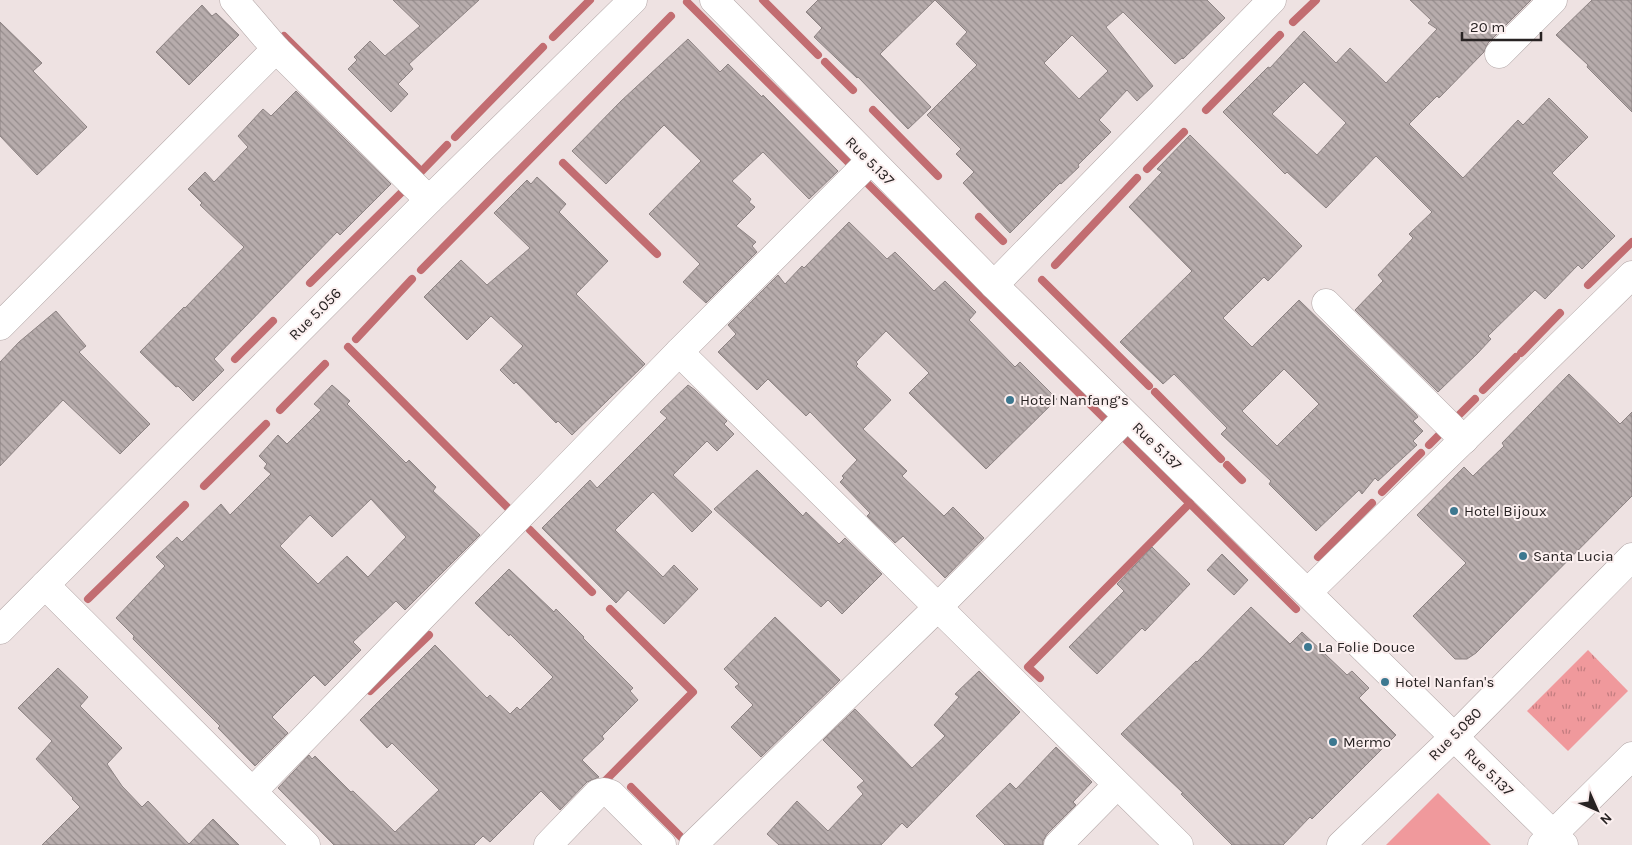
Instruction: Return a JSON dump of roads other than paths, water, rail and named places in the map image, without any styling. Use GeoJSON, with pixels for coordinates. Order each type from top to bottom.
{"type":"FeatureCollection","features":[{"type":"Feature","properties":{"kind":"street"},"geometry":{"type":"LineString","coordinates":[[234,0],[276,49],[429,200]]}},
{"type":"Feature","properties":{"kind":"street","name":"Rue 5.056"},"geometry":{"type":"LineString","coordinates":[[0,630],[429,200],[633,0]]}},
{"type":"Feature","properties":{"kind":"street","name":"Rue 5.137"},"geometry":{"type":"LineString","coordinates":[[714,0],[870,161],[994,285],[1454,737],[1553,841]]}},
{"type":"Feature","properties":{"kind":"street"},"geometry":{"type":"LineString","coordinates":[[994,285],[1272,0]]}},
{"type":"Feature","properties":{"kind":"street"},"geometry":{"type":"LineString","coordinates":[[1499,54],[1553,0]]}},
{"type":"Feature","properties":{"kind":"street"},"geometry":{"type":"LineString","coordinates":[[0,326],[276,49]]}},
{"type":"Feature","properties":{"kind":"street"},"geometry":{"type":"LineString","coordinates":[[253,791],[679,352],[870,161]]}},
{"type":"Feature","properties":{"kind":"street"},"geometry":{"type":"LineString","coordinates":[[1308,592],[1632,275]]}},
{"type":"Feature","properties":{"kind":"street"},"geometry":{"type":"LineString","coordinates":[[1326,303],[1464,440]]}},
{"type":"Feature","properties":{"kind":"street"},"geometry":{"type":"LineString","coordinates":[[679,352],[1178,845]]}},
{"type":"Feature","properties":{"kind":"street"},"geometry":{"type":"LineString","coordinates":[[693,845],[938,608],[1127,417]]}},
{"type":"Feature","properties":{"kind":"street","name":"Rue 5.080"},"geometry":{"type":"LineString","coordinates":[[1341,845],[1454,737],[1632,557]]}},
{"type":"Feature","properties":{"kind":"street"},"geometry":{"type":"LineString","coordinates":[[45,585],[306,845]]}},
{"type":"Feature","properties":{"kind":"street"},"geometry":{"type":"LineString","coordinates":[[1553,841],[1632,756]]}},
{"type":"Feature","properties":{"kind":"street"},"geometry":{"type":"LineString","coordinates":[[1058,845],[1117,785]]}},
{"type":"Feature","properties":{"kind":"street"},"geometry":{"type":"LineString","coordinates":[[548,845],[598,793],[604,792],[611,794],[662,845]]}},
{"type":"Feature","properties":{"kind":"waterway"},"geometry":{"type":"LineString","coordinates":[[553,37],[590,0]]}},
{"type":"Feature","properties":{"kind":"waterway"},"geometry":{"type":"LineString","coordinates":[[763,0],[818,55]]}},
{"type":"Feature","properties":{"kind":"waterway"},"geometry":{"type":"LineString","coordinates":[[1293,22],[1316,0]]}},
{"type":"Feature","properties":{"kind":"waterway"},"geometry":{"type":"LineString","coordinates":[[687,2],[855,169]]}},
{"type":"Feature","properties":{"kind":"waterway"},"geometry":{"type":"LineString","coordinates":[[421,270],[671,16]]}},
{"type":"Feature","properties":{"kind":"waterway"},"geometry":{"type":"LineString","coordinates":[[1206,110],[1280,35]]}},
{"type":"Feature","properties":{"kind":"waterway"},"geometry":{"type":"LineString","coordinates":[[284,36],[418,168]]}},
{"type":"Feature","properties":{"kind":"waterway"},"geometry":{"type":"LineString","coordinates":[[455,137],[543,47]]}},
{"type":"Feature","properties":{"kind":"waterway"},"geometry":{"type":"LineString","coordinates":[[825,62],[853,90]]}},
{"type":"Feature","properties":{"kind":"waterway"},"geometry":{"type":"LineString","coordinates":[[873,110],[938,176]]}},
{"type":"Feature","properties":{"kind":"waterway"},"geometry":{"type":"LineString","coordinates":[[1147,169],[1184,132]]}},
{"type":"Feature","properties":{"kind":"waterway"},"geometry":{"type":"LineString","coordinates":[[417,176],[447,145]]}},
{"type":"Feature","properties":{"kind":"waterway"},"geometry":{"type":"LineString","coordinates":[[563,163],[657,254]]}},
{"type":"Feature","properties":{"kind":"waterway"},"geometry":{"type":"LineString","coordinates":[[1055,265],[1137,178]]}},
{"type":"Feature","properties":{"kind":"waterway"},"geometry":{"type":"LineString","coordinates":[[869,185],[1111,425]]}},
{"type":"Feature","properties":{"kind":"waterway"},"geometry":{"type":"LineString","coordinates":[[310,283],[405,189]]}},
{"type":"Feature","properties":{"kind":"waterway"},"geometry":{"type":"LineString","coordinates":[[979,217],[1003,241]]}},
{"type":"Feature","properties":{"kind":"waterway"},"geometry":{"type":"LineString","coordinates":[[1588,285],[1632,242]]}},
{"type":"Feature","properties":{"kind":"waterway"},"geometry":{"type":"LineString","coordinates":[[356,339],[412,279]]}},
{"type":"Feature","properties":{"kind":"waterway"},"geometry":{"type":"LineString","coordinates":[[1042,280],[1149,386]]}},
{"type":"Feature","properties":{"kind":"waterway"},"geometry":{"type":"LineString","coordinates":[[1521,353],[1560,313]]}},
{"type":"Feature","properties":{"kind":"waterway"},"geometry":{"type":"LineString","coordinates":[[235,359],[273,321]]}},
{"type":"Feature","properties":{"kind":"waterway"},"geometry":{"type":"LineString","coordinates":[[348,347],[514,514]]}},
{"type":"Feature","properties":{"kind":"waterway"},"geometry":{"type":"LineString","coordinates":[[1483,390],[1516,357]]}},
{"type":"Feature","properties":{"kind":"waterway"},"geometry":{"type":"LineString","coordinates":[[280,410],[325,364]]}},
{"type":"Feature","properties":{"kind":"waterway"},"geometry":{"type":"LineString","coordinates":[[1155,392],[1221,459]]}},
{"type":"Feature","properties":{"kind":"waterway"},"geometry":{"type":"LineString","coordinates":[[1429,445],[1475,399]]}},
{"type":"Feature","properties":{"kind":"waterway"},"geometry":{"type":"LineString","coordinates":[[204,486],[266,424]]}},
{"type":"Feature","properties":{"kind":"waterway"},"geometry":{"type":"LineString","coordinates":[[1124,438],[1296,609]]}},
{"type":"Feature","properties":{"kind":"waterway"},"geometry":{"type":"LineString","coordinates":[[1382,492],[1421,453]]}},
{"type":"Feature","properties":{"kind":"waterway"},"geometry":{"type":"LineString","coordinates":[[1227,465],[1242,480]]}},
{"type":"Feature","properties":{"kind":"waterway"},"geometry":{"type":"LineString","coordinates":[[1040,678],[1028,667],[1190,503]]}},
{"type":"Feature","properties":{"kind":"waterway"},"geometry":{"type":"LineString","coordinates":[[1318,557],[1372,503]]}},
{"type":"Feature","properties":{"kind":"waterway"},"geometry":{"type":"LineString","coordinates":[[88,599],[185,505]]}},
{"type":"Feature","properties":{"kind":"waterway"},"geometry":{"type":"LineString","coordinates":[[530,530],[592,592]]}},
{"type":"Feature","properties":{"kind":"waterway"},"geometry":{"type":"LineString","coordinates":[[601,785],[693,692],[610,609]]}},
{"type":"Feature","properties":{"kind":"waterway"},"geometry":{"type":"LineString","coordinates":[[370,691],[429,635]]}},
{"type":"Feature","properties":{"kind":"waterway"},"geometry":{"type":"LineString","coordinates":[[631,787],[688,844]]}},
{"type":"Feature","properties":{"kind":"place","name":"Hotel Nanfang’s"},"geometry":{"type":"Point","coordinates":[1010,400]}},
{"type":"Feature","properties":{"kind":"place","name":"Hotel Bijoux"},"geometry":{"type":"Point","coordinates":[1454,511]}},
{"type":"Feature","properties":{"kind":"place","name":"Santa Lucia"},"geometry":{"type":"Point","coordinates":[1523,556]}},
{"type":"Feature","properties":{"kind":"place","name":"La Folie Douce"},"geometry":{"type":"Point","coordinates":[1308,647]}},
{"type":"Feature","properties":{"kind":"place","name":"Hotel Nanfan's"},"geometry":{"type":"Point","coordinates":[1385,682]}},
{"type":"Feature","properties":{"kind":"place","name":"Mermo"},"geometry":{"type":"Point","coordinates":[1333,742]}}]}
